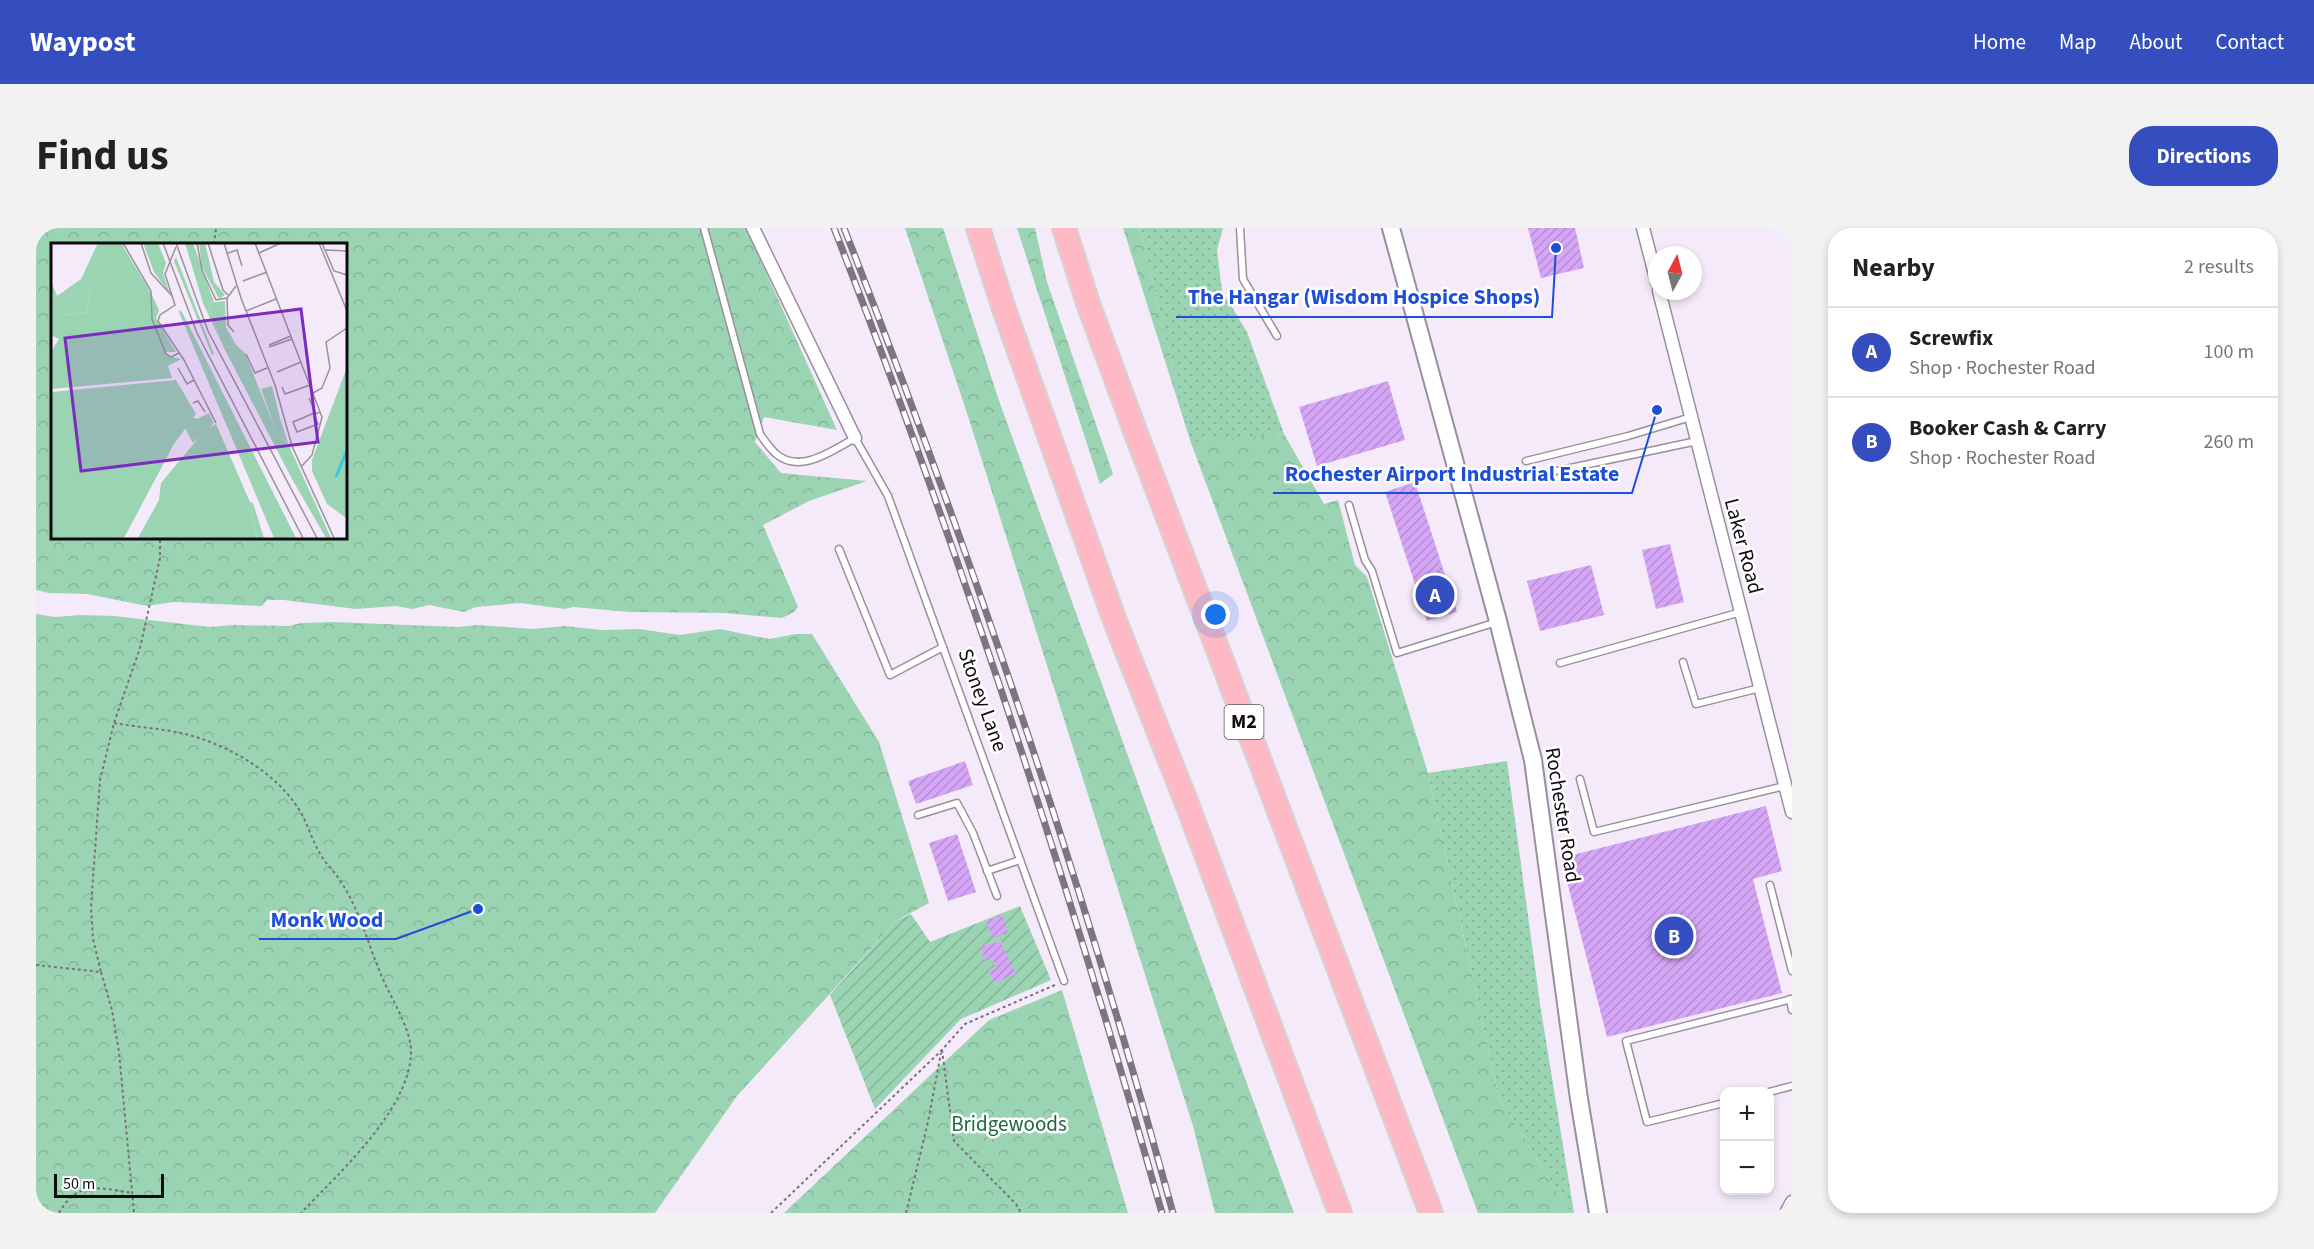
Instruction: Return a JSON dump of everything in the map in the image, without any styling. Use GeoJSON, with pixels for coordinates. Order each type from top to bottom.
{"type":"FeatureCollection","features":[{"type":"Feature","properties":{"kind":"highway"},"geometry":{"type":"LineString","coordinates":[[978,228],[1012,331],[1116,621],[1341,1213]]}},
{"type":"Feature","properties":{"kind":"highway","name":"M2"},"geometry":{"type":"LineString","coordinates":[[1064,228],[1089,306],[1134,428],[1431,1213]]}},
{"type":"Feature","properties":{"kind":"main road","name":"Rochester Road"},"geometry":{"type":"LineString","coordinates":[[1391,228],[1498,621],[1533,760],[1578,1099],[1598,1213]]}},
{"type":"Feature","properties":{"kind":"street","name":"Stoney Lane"},"geometry":{"type":"LineString","coordinates":[[753,228],[855,438]]}},
{"type":"Feature","properties":{"kind":"street"},"geometry":{"type":"LineString","coordinates":[[1643,228],[1648,247]]}},
{"type":"Feature","properties":{"kind":"street","name":"Laker Road"},"geometry":{"type":"LineString","coordinates":[[1661,300],[1792,812]]}},
{"type":"Feature","properties":{"kind":"street"},"geometry":{"type":"LineString","coordinates":[[1786,1213],[1792,1202]]}},
{"type":"Feature","properties":{"kind":"lane"},"geometry":{"type":"LineString","coordinates":[[704,228],[760,434],[774,452],[782,458],[798,462],[813,461],[855,438]]}},
{"type":"Feature","properties":{"kind":"lane"},"geometry":{"type":"LineString","coordinates":[[1240,228],[1243,279],[1277,336]]}},
{"type":"Feature","properties":{"kind":"lane"},"geometry":{"type":"LineString","coordinates":[[1526,461],[1628,436],[1691,416]]}},
{"type":"Feature","properties":{"kind":"lane","name":"Stoney Lane"},"geometry":{"type":"LineString","coordinates":[[855,438],[888,496],[1064,981]]}},
{"type":"Feature","properties":{"kind":"lane"},"geometry":{"type":"LineString","coordinates":[[1523,478],[1697,441]]}},
{"type":"Feature","properties":{"kind":"lane"},"geometry":{"type":"LineString","coordinates":[[1349,505],[1397,653],[1498,621]]}},
{"type":"Feature","properties":{"kind":"lane"},"geometry":{"type":"LineString","coordinates":[[839,549],[890,675],[943,647]]}},
{"type":"Feature","properties":{"kind":"lane"},"geometry":{"type":"LineString","coordinates":[[1560,663],[1742,612]]}},
{"type":"Feature","properties":{"kind":"lane"},"geometry":{"type":"LineString","coordinates":[[1683,662],[1696,704],[1760,688]]}},
{"type":"Feature","properties":{"kind":"lane"},"geometry":{"type":"LineString","coordinates":[[1580,779],[1594,832],[1785,786]]}},
{"type":"Feature","properties":{"kind":"lane"},"geometry":{"type":"LineString","coordinates":[[918,815],[957,803],[973,833],[997,896]]}},
{"type":"Feature","properties":{"kind":"lane"},"geometry":{"type":"LineString","coordinates":[[987,871],[1020,860]]}},
{"type":"Feature","properties":{"kind":"lane"},"geometry":{"type":"LineString","coordinates":[[1770,885],[1792,971]]}},
{"type":"Feature","properties":{"kind":"lane"},"geometry":{"type":"LineString","coordinates":[[1720,1103],[1647,1122],[1626,1041],[1791,999],[1792,1010]]}},
{"type":"Feature","properties":{"kind":"lane"},"geometry":{"type":"LineString","coordinates":[[1774,1091],[1792,1086]]}},
{"type":"Feature","properties":{"kind":"path"},"geometry":{"type":"LineString","coordinates":[[214,243],[216,228]]}},
{"type":"Feature","properties":{"kind":"path"},"geometry":{"type":"LineString","coordinates":[[134,1213],[119,1052],[112,1010],[93,939],[92,872],[100,780],[114,723],[140,648],[160,558],[160,538]]}},
{"type":"Feature","properties":{"kind":"path"},"geometry":{"type":"LineString","coordinates":[[114,723],[199,738],[228,750],[262,770],[284,790],[298,809],[321,857],[339,879],[356,909],[383,980],[403,1021],[412,1054],[399,1093],[369,1140],[301,1213]]}},
{"type":"Feature","properties":{"kind":"path"},"geometry":{"type":"LineString","coordinates":[[36,965],[101,972]]}},
{"type":"Feature","properties":{"kind":"path"},"geometry":{"type":"LineString","coordinates":[[771,1213],[942,1050],[965,1024],[1064,981]]}},
{"type":"Feature","properties":{"kind":"path"},"geometry":{"type":"LineString","coordinates":[[906,1213],[928,1122],[942,1050]]}},
{"type":"Feature","properties":{"kind":"path"},"geometry":{"type":"LineString","coordinates":[[942,1050],[954,1141],[1016,1204],[1021,1213]]}},
{"type":"Feature","properties":{"kind":"path"},"geometry":{"type":"LineString","coordinates":[[59,1213],[68,1197],[80,1190],[107,1189],[133,1192]]}},
{"type":"Feature","properties":{"kind":"green space"},"geometry":{"type":"Polygon","coordinates":[[[36,228],[746,228],[837,430],[764,417],[755,442],[781,473],[867,481],[809,501],[763,525],[798,607],[794,612],[782,618],[725,613],[630,612],[573,607],[565,609],[520,603],[476,607],[464,612],[429,605],[412,609],[396,606],[356,609],[284,600],[267,600],[262,606],[174,602],[147,606],[87,594],[49,593],[36,590],[36,228]]]}},
{"type":"Feature","properties":{"kind":"green space"},"geometry":{"type":"Polygon","coordinates":[[[905,228],[943,228],[998,398],[1294,1213],[1215,1213],[1193,1126],[966,410],[905,228]]]}},
{"type":"Feature","properties":{"kind":"green space"},"geometry":{"type":"Polygon","coordinates":[[[1017,228],[1035,228],[1047,282],[1113,474],[1100,484],[1017,228]]]}},
{"type":"Feature","properties":{"kind":"green space"},"geometry":{"type":"Polygon","coordinates":[[[1123,228],[1140,228],[1191,442],[1284,434],[1324,504],[1338,500],[1355,565],[1367,577],[1428,773],[1499,1098],[1571,1213],[1478,1213],[1191,443],[1123,228]]]}},
{"type":"Feature","properties":{"kind":"green space"},"geometry":{"type":"Polygon","coordinates":[[[1140,228],[1223,228],[1217,250],[1222,291],[1247,332],[1284,434],[1191,443],[1140,228]]]}},
{"type":"Feature","properties":{"kind":"green space"},"geometry":{"type":"Polygon","coordinates":[[[36,614],[55,617],[114,616],[210,627],[289,626],[301,623],[333,622],[458,627],[477,625],[533,629],[565,626],[602,630],[639,629],[680,635],[720,629],[769,639],[796,634],[812,634],[879,742],[929,903],[896,921],[737,1096],[655,1213],[36,1213],[36,614]]]}},
{"type":"Feature","properties":{"kind":"green space"},"geometry":{"type":"Polygon","coordinates":[[[1507,761],[1540,1004],[1574,1213],[1571,1213],[1499,1098],[1428,773],[1507,761]]]}},
{"type":"Feature","properties":{"kind":"green space"},"geometry":{"type":"Polygon","coordinates":[[[1020,906],[1051,980],[961,1019],[875,1109],[830,995],[896,921],[911,914],[930,942],[1020,906]],[[1000,941],[980,946],[985,960],[992,958],[996,968],[989,970],[994,982],[1015,974],[1000,941]]]}},
{"type":"Feature","properties":{"kind":"green space","name":"Bridgewoods"},"geometry":{"type":"Polygon","coordinates":[[[1062,990],[1128,1213],[784,1213],[989,1020],[1062,990]]]}},
{"type":"Feature","properties":{"kind":"building"},"geometry":{"type":"Polygon","coordinates":[[[1528,228],[1575,228],[1584,268],[1541,278],[1528,228]]]}},
{"type":"Feature","properties":{"kind":"building"},"geometry":{"type":"Polygon","coordinates":[[[1388,381],[1405,440],[1317,466],[1299,407],[1388,381]]]}},
{"type":"Feature","properties":{"kind":"building"},"geometry":{"type":"Polygon","coordinates":[[[1415,482],[1457,612],[1427,621],[1385,492],[1415,482]]]}},
{"type":"Feature","properties":{"kind":"building"},"geometry":{"type":"Polygon","coordinates":[[[1670,544],[1684,602],[1656,609],[1642,550],[1670,544]]]}},
{"type":"Feature","properties":{"kind":"building"},"geometry":{"type":"Polygon","coordinates":[[[1591,565],[1604,615],[1540,631],[1527,581],[1591,565]]]}},
{"type":"Feature","properties":{"kind":"building"},"geometry":{"type":"Polygon","coordinates":[[[965,761],[973,785],[916,804],[908,781],[965,761]]]}},
{"type":"Feature","properties":{"kind":"building"},"geometry":{"type":"Polygon","coordinates":[[[1766,806],[1782,871],[1753,879],[1782,993],[1607,1037],[1561,858],[1766,806]]]}},
{"type":"Feature","properties":{"kind":"building"},"geometry":{"type":"Polygon","coordinates":[[[957,834],[976,892],[948,901],[929,843],[957,834]]]}},
{"type":"Feature","properties":{"kind":"building"},"geometry":{"type":"Polygon","coordinates":[[[1002,915],[1008,933],[992,938],[986,921],[1002,915]]]}},
{"type":"Feature","properties":{"kind":"building"},"geometry":{"type":"Polygon","coordinates":[[[1000,941],[1016,974],[994,983],[989,970],[996,968],[992,958],[985,961],[980,946],[1000,941]]]}},
{"type":"Feature","properties":{"kind":"railway"},"geometry":{"type":"LineString","coordinates":[[834,228],[925,471],[1010,717],[1089,964],[1162,1213]]}},
{"type":"Feature","properties":{"kind":"railway"},"geometry":{"type":"LineString","coordinates":[[844,228],[936,471],[1022,716],[1101,963],[1173,1213]]}},
{"type":"Feature","properties":{"kind":"place","name":"The Hangar (Wisdom Hospice Shops)"},"geometry":{"type":"Point","coordinates":[1556,248]}},
{"type":"Feature","properties":{"kind":"place","name":"Rochester Airport Industrial Estate"},"geometry":{"type":"Point","coordinates":[1657,410]}},
{"type":"Feature","properties":{"kind":"place","name":"Screwfix"},"geometry":{"type":"Point","coordinates":[1435,595]}},
{"type":"Feature","properties":{"kind":"place","name":"Monk Wood"},"geometry":{"type":"Point","coordinates":[478,909]}},
{"type":"Feature","properties":{"kind":"place","name":"Booker Cash & Carry"},"geometry":{"type":"Point","coordinates":[1674,936]}}]}
